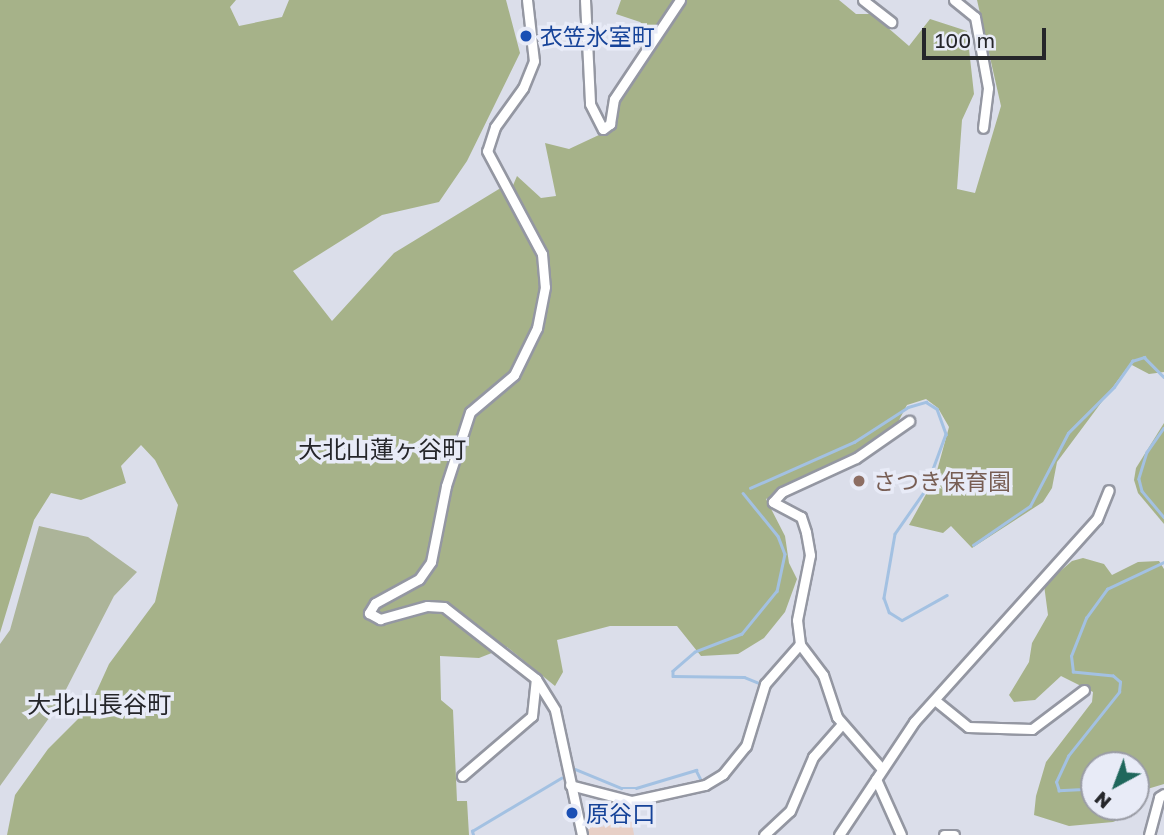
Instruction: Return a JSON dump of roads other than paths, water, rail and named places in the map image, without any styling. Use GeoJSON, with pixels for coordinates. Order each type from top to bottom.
{"type":"FeatureCollection","features":[{"type":"Feature","properties":{"kind":"street"},"geometry":{"type":"LineString","coordinates":[[527,0],[534,61],[523,88],[495,127],[487,151],[496,175],[532,229],[541,254],[545,287],[537,328],[514,374],[470,412],[446,486],[431,562],[419,579],[375,603],[369,613],[380,619],[427,606],[444,607],[536,679],[555,710],[582,835]]}},
{"type":"Feature","properties":{"kind":"street"},"geometry":{"type":"LineString","coordinates":[[584,0],[590,104],[603,129],[610,124],[614,99],[680,0]]}},
{"type":"Feature","properties":{"kind":"street"},"geometry":{"type":"LineString","coordinates":[[863,0],[891,22]]}},
{"type":"Feature","properties":{"kind":"street"},"geometry":{"type":"LineString","coordinates":[[954,0],[975,17],[988,88],[983,128]]}},
{"type":"Feature","properties":{"kind":"street"},"geometry":{"type":"LineString","coordinates":[[882,769],[842,724],[823,675],[800,644],[797,628],[807,585],[808,544],[801,517],[773,502],[782,492],[856,458],[909,421]]}},
{"type":"Feature","properties":{"kind":"street"},"geometry":{"type":"LineString","coordinates":[[839,835],[882,769],[936,701],[1097,519],[1109,490]]}},
{"type":"Feature","properties":{"kind":"street"},"geometry":{"type":"LineString","coordinates":[[570,785],[632,801],[705,785],[723,774],[746,746],[765,684],[800,644]]}},
{"type":"Feature","properties":{"kind":"street"},"geometry":{"type":"LineString","coordinates":[[462,776],[533,716],[536,679]]}},
{"type":"Feature","properties":{"kind":"street"},"geometry":{"type":"LineString","coordinates":[[936,701],[968,727],[1032,729],[1084,690]]}},
{"type":"Feature","properties":{"kind":"street"},"geometry":{"type":"LineString","coordinates":[[764,835],[790,811],[813,757],[842,724]]}},
{"type":"Feature","properties":{"kind":"street"},"geometry":{"type":"LineString","coordinates":[[876,779],[901,835]]}},
{"type":"Feature","properties":{"kind":"street"},"geometry":{"type":"LineString","coordinates":[[1149,835],[1159,797],[1164,794]]}},
{"type":"Feature","properties":{"kind":"street"},"geometry":{"type":"LineString","coordinates":[[944,835],[954,835]]}},
{"type":"Feature","properties":{"kind":"waterway"},"geometry":{"type":"LineString","coordinates":[[973,545],[1030,506],[1068,433],[1114,387],[1132,361],[1144,357],[1164,377]]}},
{"type":"Feature","properties":{"kind":"waterway"},"geometry":{"type":"LineString","coordinates":[[750,488],[854,442],[908,407],[926,402],[937,409],[946,434],[925,491],[895,534],[884,598],[889,612],[902,620],[947,595]]}},
{"type":"Feature","properties":{"kind":"waterway"},"geometry":{"type":"LineString","coordinates":[[1164,428],[1147,452],[1139,479],[1142,491],[1164,517]]}},
{"type":"Feature","properties":{"kind":"waterway"},"geometry":{"type":"LineString","coordinates":[[743,493],[778,536],[785,554],[777,591],[742,634],[695,652],[673,671],[673,676],[744,677],[761,684]]}},
{"type":"Feature","properties":{"kind":"waterway"},"geometry":{"type":"LineString","coordinates":[[1080,790],[1059,791],[1056,782],[1068,756],[1119,692],[1120,682],[1113,676],[1073,672],[1071,656],[1086,618],[1107,589],[1164,562]]}},
{"type":"Feature","properties":{"kind":"waterway"},"geometry":{"type":"LineString","coordinates":[[575,769],[621,788],[636,788],[696,770],[702,782]]}},
{"type":"Feature","properties":{"kind":"waterway"},"geometry":{"type":"LineString","coordinates":[[473,835],[472,831],[561,778]]}},
{"type":"Feature","properties":{"kind":"place","name":"衣笠氷室町"},"geometry":{"type":"Point","coordinates":[526,36]}},
{"type":"Feature","properties":{"kind":"place","name":"さつき保育園"},"geometry":{"type":"Point","coordinates":[859,481]}},
{"type":"Feature","properties":{"kind":"place","name":"原谷口"},"geometry":{"type":"Point","coordinates":[572,813]}},
{"type":"Feature","properties":{"kind":"district","name":"大北山蓮ヶ谷町"},"geometry":{"type":"Point","coordinates":[382,449]}},
{"type":"Feature","properties":{"kind":"district","name":"大北山長谷町"},"geometry":{"type":"Point","coordinates":[99,704]}}]}
